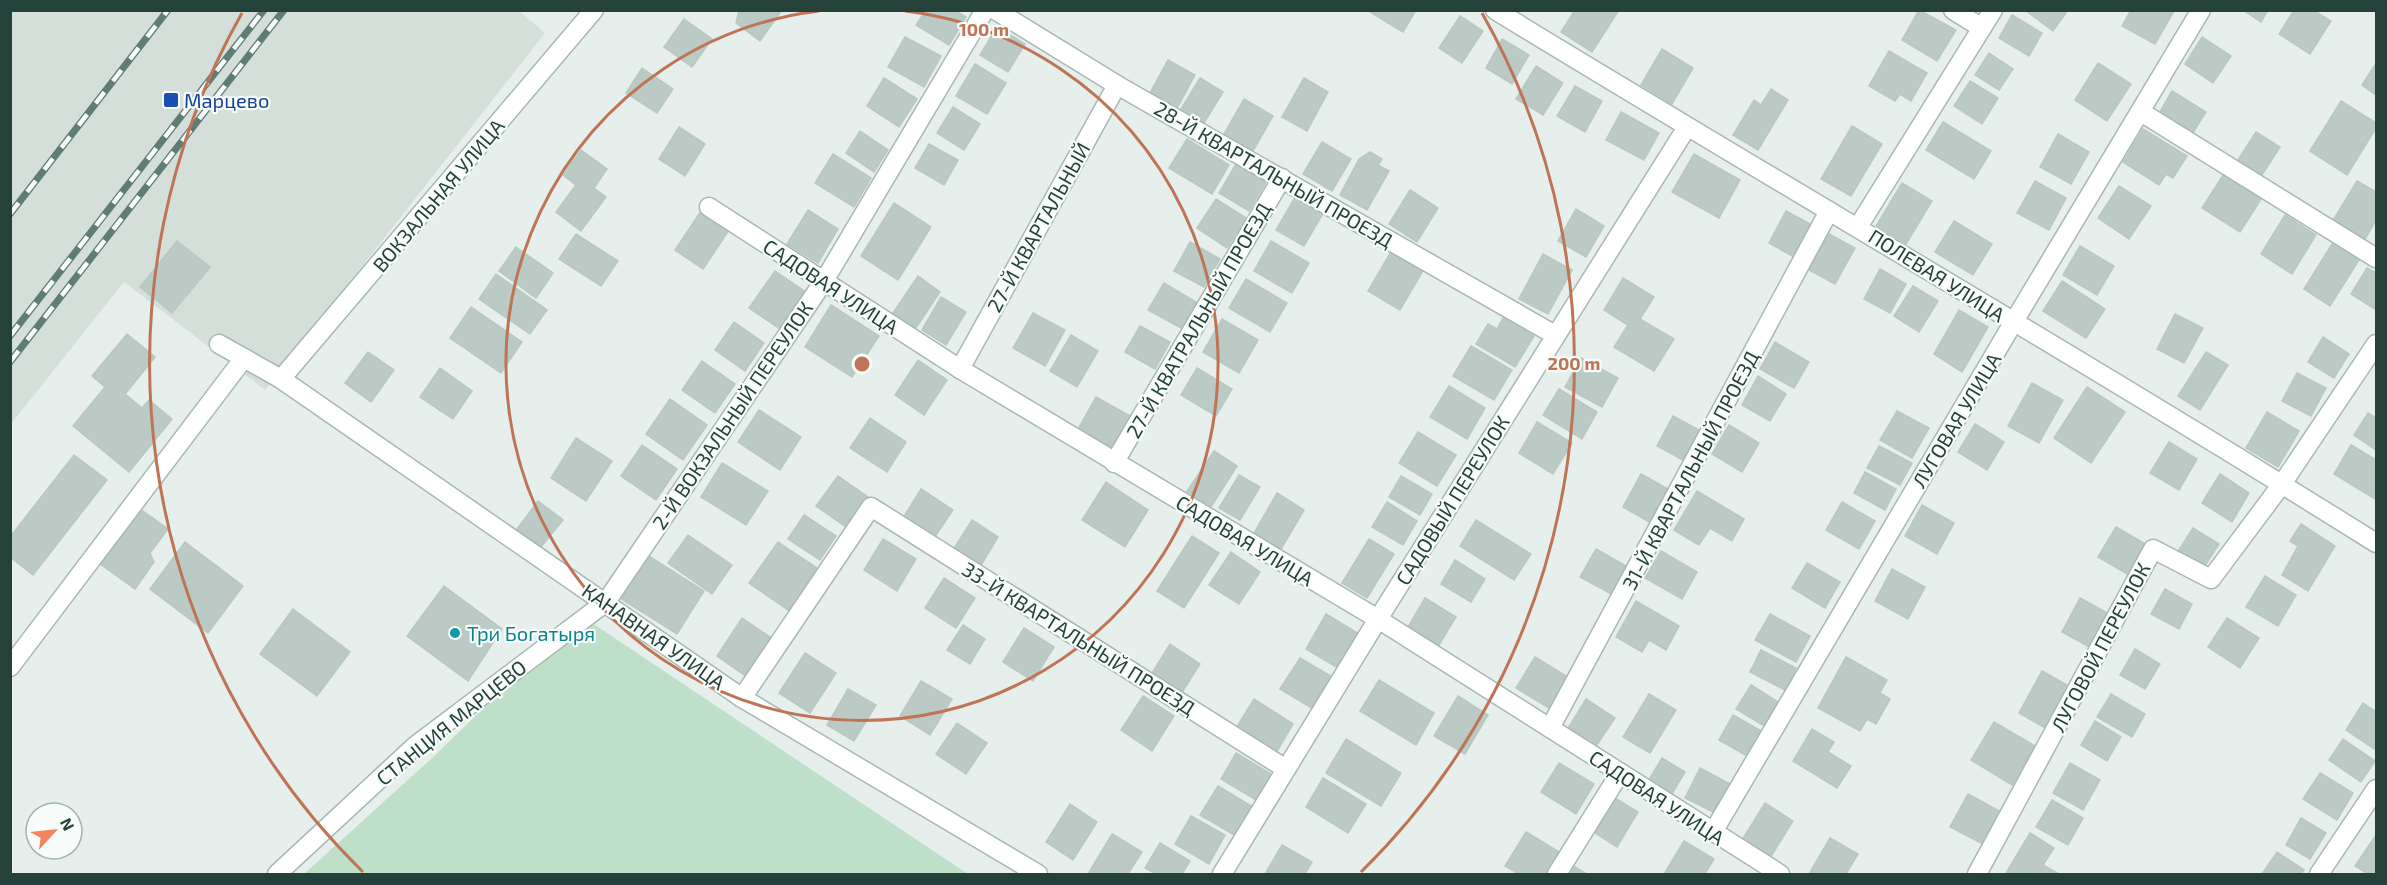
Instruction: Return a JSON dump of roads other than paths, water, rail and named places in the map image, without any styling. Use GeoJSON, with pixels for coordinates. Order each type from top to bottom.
{"type":"FeatureCollection","features":[{"type":"Feature","properties":{"kind":"street","name":"ВОКЗАЛЬНАЯ УЛИЦА"},"geometry":{"type":"LineString","coordinates":[[281,379],[594,10]]}},
{"type":"Feature","properties":{"kind":"street","name":"2-Й ВОКЗАЛЬНЫЙ ПЕРЕУЛОК"},"geometry":{"type":"LineString","coordinates":[[606,602],[824,281],[985,10]]}},
{"type":"Feature","properties":{"kind":"street","name":"28-Й КВАРТАЛЬНЫЙ ПРОЕЗД"},"geometry":{"type":"LineString","coordinates":[[994,10],[1117,85],[1556,335]]}},
{"type":"Feature","properties":{"kind":"street","name":"ПОЛЕВАЯ УЛИЦА"},"geometry":{"type":"LineString","coordinates":[[1495,10],[1687,128],[1858,227],[2376,543]]}},
{"type":"Feature","properties":{"kind":"street"},"geometry":{"type":"LineString","coordinates":[[1953,10],[1982,28]]}},
{"type":"Feature","properties":{"kind":"street"},"geometry":{"type":"LineString","coordinates":[[1858,227],[1993,10]]}},
{"type":"Feature","properties":{"kind":"street","name":"ЛУГОВАЯ УЛИЦА"},"geometry":{"type":"LineString","coordinates":[[1713,832],[2013,323],[2202,10]]}},
{"type":"Feature","properties":{"kind":"street","name":"27-Й КВАРТАЛЬНЫЙ"},"geometry":{"type":"LineString","coordinates":[[960,369],[1117,85]]}},
{"type":"Feature","properties":{"kind":"street"},"geometry":{"type":"LineString","coordinates":[[2141,112],[2376,258]]}},
{"type":"Feature","properties":{"kind":"street","name":"САДОВЫЙ ПЕРЕУЛОК"},"geometry":{"type":"LineString","coordinates":[[1222,874],[1378,619],[1687,128]]}},
{"type":"Feature","properties":{"kind":"street","name":"27-Й КВАТРАЛЬНЫЙ ПРОЕЗД"},"geometry":{"type":"LineString","coordinates":[[1114,463],[1282,178]]}},
{"type":"Feature","properties":{"kind":"street","name":"САДОВАЯ УЛИЦА"},"geometry":{"type":"LineString","coordinates":[[709,207],[960,369],[1378,619],[1780,874]]}},
{"type":"Feature","properties":{"kind":"street","name":"31-Й КВАРТАЛЬНЫЙ ПРОЕЗД"},"geometry":{"type":"LineString","coordinates":[[1550,728],[1829,211]]}},
{"type":"Feature","properties":{"kind":"street","name":"КАНАВНАЯ УЛИЦА"},"geometry":{"type":"LineString","coordinates":[[219,344],[281,379],[742,698],[1038,874]]}},
{"type":"Feature","properties":{"kind":"street"},"geometry":{"type":"LineString","coordinates":[[2282,484],[2376,344]]}},
{"type":"Feature","properties":{"kind":"street"},"geometry":{"type":"LineString","coordinates":[[10,667],[244,358]]}},
{"type":"Feature","properties":{"kind":"street","name":"ЛУГОВОЙ ПЕРЕУЛОК"},"geometry":{"type":"LineString","coordinates":[[1977,874],[2152,549],[2211,579],[2282,484]]}},
{"type":"Feature","properties":{"kind":"street","name":"33-Й КВАРТАЛЬНЫЙ ПРОЕЗД"},"geometry":{"type":"LineString","coordinates":[[742,698],[871,507],[1286,769]]}},
{"type":"Feature","properties":{"kind":"street","name":"СТАНЦИЯ МАРЦЕВО"},"geometry":{"type":"LineString","coordinates":[[277,874],[415,746],[606,602]]}},
{"type":"Feature","properties":{"kind":"street"},"geometry":{"type":"LineString","coordinates":[[1557,874],[1620,773]]}},
{"type":"Feature","properties":{"kind":"street"},"geometry":{"type":"LineString","coordinates":[[2319,874],[2376,789]]}},
{"type":"Feature","properties":{"kind":"railway"},"geometry":{"type":"LineString","coordinates":[[10,214],[168,10]]}},
{"type":"Feature","properties":{"kind":"railway"},"geometry":{"type":"LineString","coordinates":[[10,336],[264,10]]}},
{"type":"Feature","properties":{"kind":"railway"},"geometry":{"type":"LineString","coordinates":[[10,362],[284,10]]}},
{"type":"Feature","properties":{"kind":"place","name":"Марцево"},"geometry":{"type":"Point","coordinates":[171,100]}},
{"type":"Feature","properties":{"kind":"place","name":"Три Богатыря"},"geometry":{"type":"Point","coordinates":[455,633]}}]}
